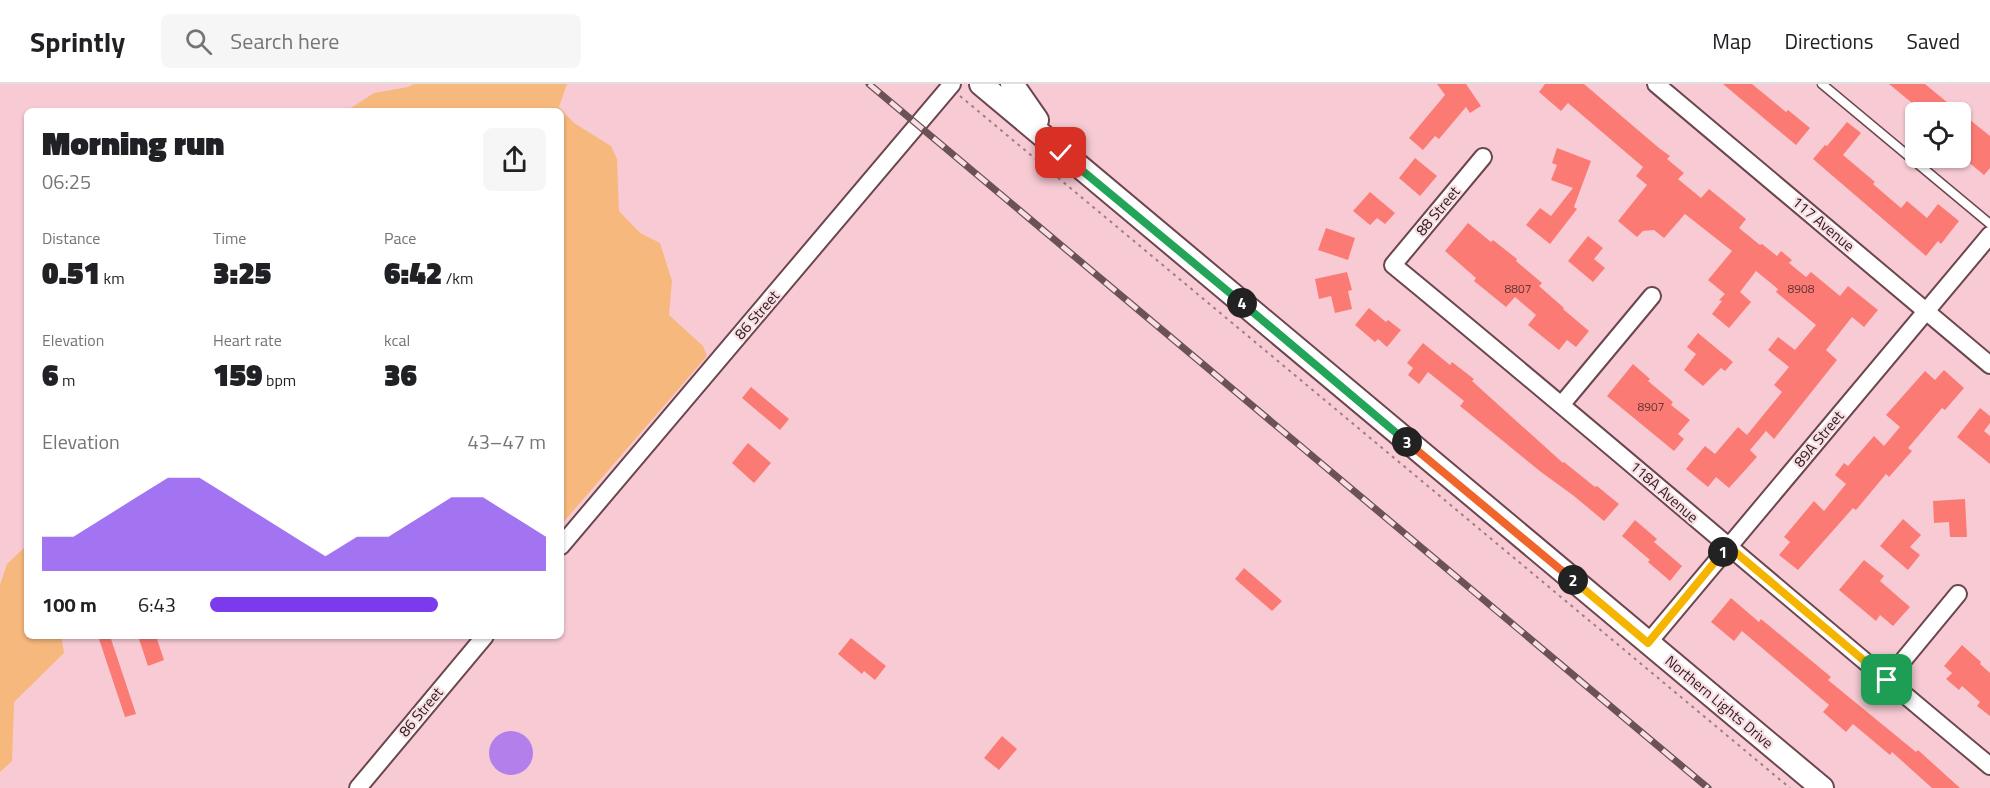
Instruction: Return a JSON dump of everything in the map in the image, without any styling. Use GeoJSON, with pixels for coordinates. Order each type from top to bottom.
{"type":"FeatureCollection","features":[{"type":"Feature","properties":{"kind":"main road","name":"Northern Lights Drive"},"geometry":{"type":"LineString","coordinates":[[981,84],[1822,788]]}},
{"type":"Feature","properties":{"kind":"main road"},"geometry":{"type":"LineString","coordinates":[[1012,84],[1061,153]]}},
{"type":"Feature","properties":{"kind":"street","name":"117 Avenue"},"geometry":{"type":"LineString","coordinates":[[1656,84],[1990,365]]}},
{"type":"Feature","properties":{"kind":"street","name":"86 Street"},"geometry":{"type":"LineString","coordinates":[[564,542],[951,85]]}},
{"type":"Feature","properties":{"kind":"street","name":"88 Street"},"geometry":{"type":"LineString","coordinates":[[1393,265],[1483,157]]}},
{"type":"Feature","properties":{"kind":"street","name":"89A Street"},"geometry":{"type":"LineString","coordinates":[[1648,643],[1990,235]]}},
{"type":"Feature","properties":{"kind":"street","name":"118A Avenue"},"geometry":{"type":"LineString","coordinates":[[1393,265],[1562,404],[1990,766]]}},
{"type":"Feature","properties":{"kind":"street"},"geometry":{"type":"LineString","coordinates":[[1562,404],[1652,296]]}},
{"type":"Feature","properties":{"kind":"street"},"geometry":{"type":"LineString","coordinates":[[1887,680],[1958,594]]}},
{"type":"Feature","properties":{"kind":"street","name":"86 Street"},"geometry":{"type":"LineString","coordinates":[[358,788],[482,639]]}},
{"type":"Feature","properties":{"kind":"lane"},"geometry":{"type":"LineString","coordinates":[[1822,84],[1990,224]]}},
{"type":"Feature","properties":{"kind":"path"},"geometry":{"type":"LineString","coordinates":[[951,85],[1790,788]]}},
{"type":"Feature","properties":{"kind":"shaded area"},"geometry":{"type":"Polygon","coordinates":[[[414,84],[567,84],[560,108],[351,108],[374,93],[414,84]]]}},
{"type":"Feature","properties":{"kind":"shaded area"},"geometry":{"type":"Polygon","coordinates":[[[564,112],[574,123],[611,146],[617,159],[619,211],[640,233],[660,243],[672,281],[669,315],[703,346],[707,356],[564,522],[564,112]]]}},
{"type":"Feature","properties":{"kind":"shaded area"},"geometry":{"type":"Polygon","coordinates":[[[24,548],[24,639],[62,639],[64,653],[14,702],[12,761],[0,772],[0,585],[7,564],[24,548]]]}},
{"type":"Feature","properties":{"kind":"shaded area"},"geometry":{"type":"Polygon","coordinates":[[[511,731],[526,738],[533,753],[526,768],[511,775],[496,768],[489,753],[496,738],[511,731]]]}},
{"type":"Feature","properties":{"kind":"building"},"geometry":{"type":"Polygon","coordinates":[[[1437,84],[1466,84],[1481,106],[1470,113],[1466,107],[1439,139],[1435,136],[1423,150],[1409,138],[1445,95],[1437,84]]]}},
{"type":"Feature","properties":{"kind":"building"},"geometry":{"type":"Polygon","coordinates":[[[1545,84],[1584,84],[1670,156],[1667,159],[1684,173],[1678,179],[1701,198],[1709,189],[1746,219],[1739,228],[1760,245],[1762,244],[1777,256],[1781,251],[1792,260],[1789,263],[1806,277],[1811,272],[1840,296],[1848,286],[1878,310],[1864,327],[1852,317],[1826,350],[1837,360],[1774,439],[1766,431],[1750,450],[1757,457],[1729,488],[1716,477],[1708,487],[1686,469],[1705,446],[1715,454],[1738,427],[1747,435],[1782,392],[1774,385],[1789,367],[1768,350],[1778,337],[1795,350],[1816,325],[1776,292],[1778,289],[1756,271],[1740,292],[1751,302],[1729,328],[1712,314],[1725,294],[1708,280],[1732,251],[1685,214],[1664,238],[1654,230],[1643,231],[1637,237],[1618,221],[1647,185],[1636,176],[1643,167],[1568,103],[1561,111],[1539,92],[1545,84]]]}},
{"type":"Feature","properties":{"kind":"building"},"geometry":{"type":"Polygon","coordinates":[[[1723,84],[1752,84],[1810,128],[1796,145],[1723,84]]]}},
{"type":"Feature","properties":{"kind":"building"},"geometry":{"type":"Polygon","coordinates":[[[1889,84],[1925,84],[1947,102],[1911,102],[1889,84]]]}},
{"type":"Feature","properties":{"kind":"building"},"geometry":{"type":"Polygon","coordinates":[[[1971,121],[1990,136],[1990,168],[1984,175],[1971,164],[1971,121]]]}},
{"type":"Feature","properties":{"kind":"building"},"geometry":{"type":"Polygon","coordinates":[[[1847,122],[1861,133],[1843,155],[1875,182],[1873,184],[1901,208],[1907,201],[1927,218],[1938,204],[1959,221],[1941,244],[1938,241],[1926,256],[1813,159],[1847,122]]]}},
{"type":"Feature","properties":{"kind":"building"},"geometry":{"type":"Polygon","coordinates":[[[1557,148],[1591,161],[1574,207],[1577,209],[1550,244],[1526,225],[1540,208],[1551,216],[1573,188],[1551,180],[1557,165],[1552,163],[1557,148]]]}},
{"type":"Feature","properties":{"kind":"building"},"geometry":{"type":"Polygon","coordinates":[[[1415,158],[1437,176],[1420,196],[1399,178],[1415,158]]]}},
{"type":"Feature","properties":{"kind":"building"},"geometry":{"type":"Polygon","coordinates":[[[1370,192],[1395,213],[1385,224],[1377,218],[1370,225],[1353,211],[1370,192]]]}},
{"type":"Feature","properties":{"kind":"building"},"geometry":{"type":"Polygon","coordinates":[[[1468,223],[1517,259],[1516,261],[1542,283],[1539,286],[1589,331],[1576,347],[1567,340],[1559,350],[1528,325],[1536,315],[1515,297],[1506,307],[1474,281],[1476,278],[1445,251],[1468,223]]]}},
{"type":"Feature","properties":{"kind":"building"},"geometry":{"type":"Polygon","coordinates":[[[1326,228],[1355,238],[1348,260],[1318,250],[1326,228]]]}},
{"type":"Feature","properties":{"kind":"building"},"geometry":{"type":"Polygon","coordinates":[[[1588,236],[1603,248],[1594,259],[1605,268],[1593,282],[1568,261],[1588,236]]]}},
{"type":"Feature","properties":{"kind":"building"},"geometry":{"type":"Polygon","coordinates":[[[1347,272],[1352,290],[1348,291],[1352,309],[1335,313],[1331,296],[1319,299],[1315,279],[1347,272]]]}},
{"type":"Feature","properties":{"kind":"building"},"geometry":{"type":"Polygon","coordinates":[[[1369,308],[1386,322],[1388,320],[1401,330],[1387,347],[1378,339],[1375,342],[1355,325],[1369,308]]]}},
{"type":"Feature","properties":{"kind":"building"},"geometry":{"type":"Polygon","coordinates":[[[1698,333],[1733,362],[1725,371],[1721,368],[1703,386],[1684,370],[1696,354],[1687,347],[1698,333]]]}},
{"type":"Feature","properties":{"kind":"building"},"geometry":{"type":"Polygon","coordinates":[[[1423,343],[1450,365],[1452,362],[1474,379],[1472,381],[1563,463],[1619,504],[1604,521],[1460,406],[1464,401],[1428,372],[1419,384],[1408,375],[1413,368],[1407,363],[1423,343]]]}},
{"type":"Feature","properties":{"kind":"building"},"geometry":{"type":"Polygon","coordinates":[[[1633,364],[1650,379],[1648,381],[1673,402],[1671,405],[1690,420],[1678,434],[1684,439],[1674,451],[1607,396],[1633,364]]]}},
{"type":"Feature","properties":{"kind":"building"},"geometry":{"type":"Polygon","coordinates":[[[1944,370],[1964,388],[1945,410],[1942,408],[1908,448],[1912,451],[1889,477],[1886,474],[1856,510],[1853,508],[1798,570],[1779,555],[1790,542],[1784,537],[1814,501],[1824,511],[1846,484],[1835,475],[1844,463],[1848,466],[1874,436],[1884,446],[1900,427],[1886,415],[1925,371],[1935,380],[1944,370]]]}},
{"type":"Feature","properties":{"kind":"building"},"geometry":{"type":"Polygon","coordinates":[[[751,387],[789,419],[780,430],[742,398],[751,387]]]}},
{"type":"Feature","properties":{"kind":"building"},"geometry":{"type":"Polygon","coordinates":[[[1980,408],[1990,416],[1990,423],[1984,431],[1990,436],[1990,464],[1957,437],[1980,408]]]}},
{"type":"Feature","properties":{"kind":"building"},"geometry":{"type":"Polygon","coordinates":[[[748,443],[771,463],[754,483],[732,463],[748,443]]]}},
{"type":"Feature","properties":{"kind":"building"},"geometry":{"type":"Polygon","coordinates":[[[1965,499],[1967,537],[1950,537],[1949,522],[1934,523],[1933,501],[1965,499]]]}},
{"type":"Feature","properties":{"kind":"building"},"geometry":{"type":"Polygon","coordinates":[[[1903,519],[1921,535],[1910,547],[1920,555],[1908,570],[1880,546],[1903,519]]]}},
{"type":"Feature","properties":{"kind":"building"},"geometry":{"type":"Polygon","coordinates":[[[1635,520],[1657,539],[1654,542],[1682,566],[1670,581],[1622,536],[1635,520]]]}},
{"type":"Feature","properties":{"kind":"building"},"geometry":{"type":"Polygon","coordinates":[[[1864,560],[1884,576],[1880,581],[1910,607],[1893,626],[1880,615],[1876,621],[1839,590],[1864,560]]]}},
{"type":"Feature","properties":{"kind":"building"},"geometry":{"type":"Polygon","coordinates":[[[1244,568],[1282,601],[1272,611],[1235,579],[1244,568]]]}},
{"type":"Feature","properties":{"kind":"building"},"geometry":{"type":"Polygon","coordinates":[[[1731,598],[1759,622],[1761,619],[1831,677],[1828,680],[1916,752],[1918,750],[1960,788],[1932,788],[1892,752],[1890,755],[1853,724],[1846,732],[1823,712],[1829,705],[1742,631],[1734,641],[1711,622],[1731,598]]]}},
{"type":"Feature","properties":{"kind":"building"},"geometry":{"type":"Polygon","coordinates":[[[851,638],[886,666],[875,680],[864,671],[862,674],[838,654],[851,638]]]}},
{"type":"Feature","properties":{"kind":"building"},"geometry":{"type":"Polygon","coordinates":[[[99,639],[111,639],[136,714],[125,717],[99,639]]]}},
{"type":"Feature","properties":{"kind":"building"},"geometry":{"type":"Polygon","coordinates":[[[139,639],[157,639],[164,660],[148,666],[139,639]]]}},
{"type":"Feature","properties":{"kind":"building"},"geometry":{"type":"Polygon","coordinates":[[[1962,645],[1990,673],[1990,716],[1977,706],[1980,702],[1962,686],[1959,690],[1946,679],[1952,673],[1944,666],[1962,645]]]}},
{"type":"Feature","properties":{"kind":"building"},"geometry":{"type":"Polygon","coordinates":[[[1002,736],[1017,749],[999,770],[984,758],[1002,736]]]}},
{"type":"Feature","properties":{"kind":"railway"},"geometry":{"type":"LineString","coordinates":[[869,84],[1708,788]]}},
{"type":"Feature","properties":{"kind":"route"},"geometry":{"type":"LineString","coordinates":[[1061,153],[1648,643],[1728,546],[1887,680]]}}]}
